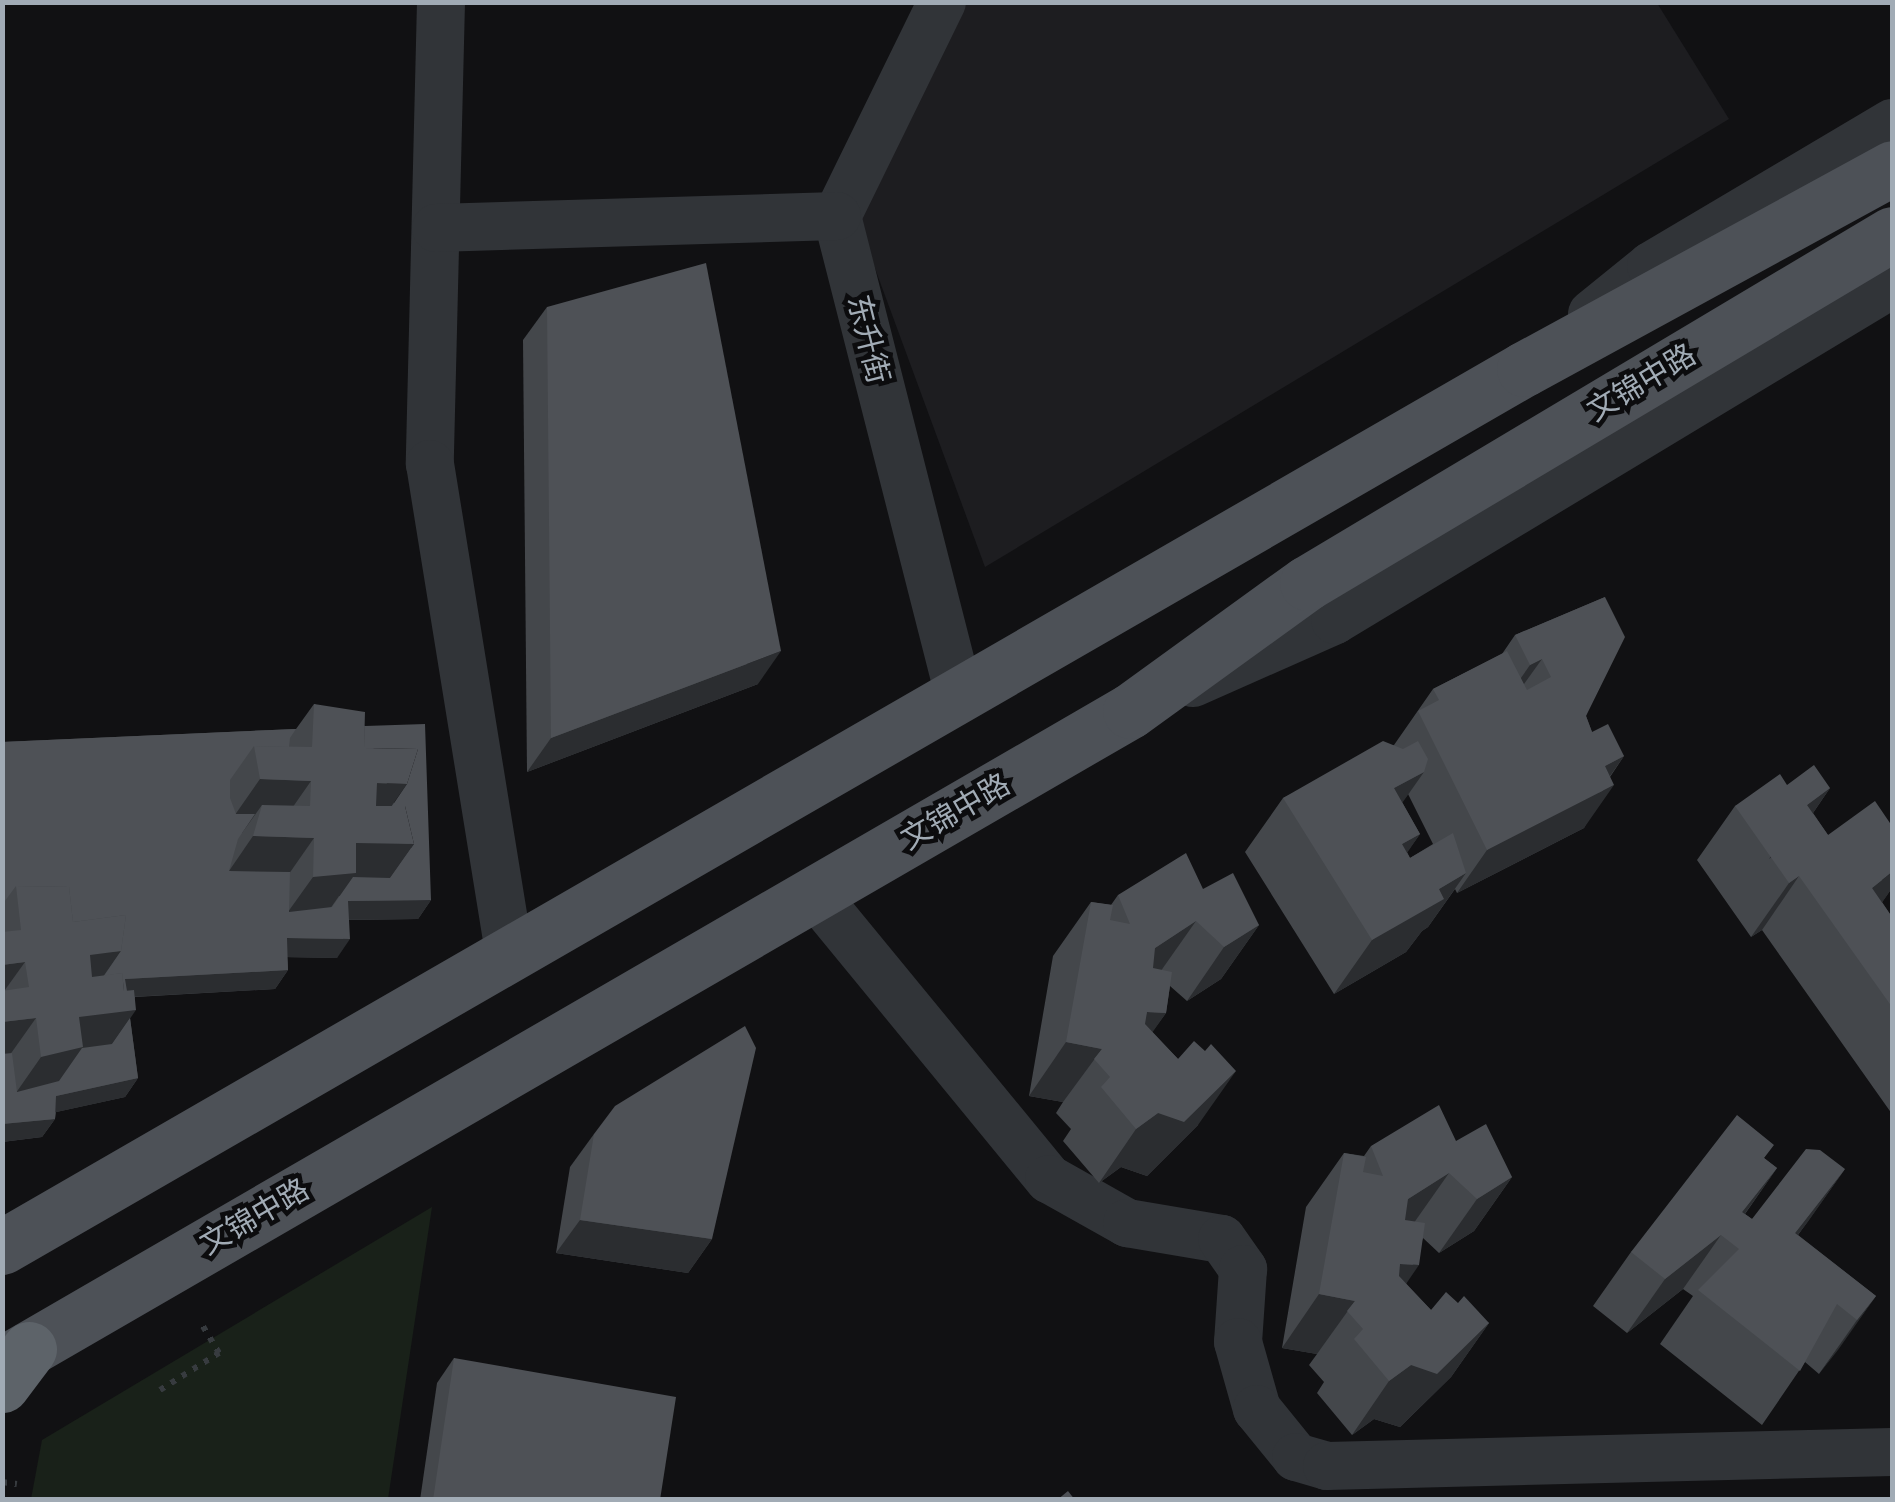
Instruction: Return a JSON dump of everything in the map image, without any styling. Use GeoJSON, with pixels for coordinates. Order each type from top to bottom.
{"type":"FeatureCollection","features":[{"type":"Feature","properties":{"kind":"main road","name":"文锦中路"},"geometry":{"type":"LineString","coordinates":[[2,1247],[509,951],[1524,369],[1797,224],[1892,168]]}},
{"type":"Feature","properties":{"kind":"main road","name":"文锦中路"},"geometry":{"type":"LineString","coordinates":[[11,1366],[814,892],[1130,712],[1307,583],[1892,234]]}},
{"type":"Feature","properties":{"kind":"street"},"geometry":{"type":"LineString","coordinates":[[441,2],[430,464],[509,951]]}},
{"type":"Feature","properties":{"kind":"street"},"geometry":{"type":"LineString","coordinates":[[436,228],[837,216],[942,2]]}},
{"type":"Feature","properties":{"kind":"street"},"geometry":{"type":"LineString","coordinates":[[1524,369],[1651,266],[1892,122]]}},
{"type":"Feature","properties":{"kind":"street","name":"东升街"},"geometry":{"type":"LineString","coordinates":[[837,216],[959,692]]}},
{"type":"Feature","properties":{"kind":"street"},"geometry":{"type":"LineString","coordinates":[[1130,712],[1335,620],[1892,284]]}},
{"type":"Feature","properties":{"kind":"street"},"geometry":{"type":"LineString","coordinates":[[814,892],[1049,1178],[1128,1223],[1222,1240],[1243,1270],[1238,1342],[1258,1409],[1296,1457],[1327,1466],[1892,1452]]}},
{"type":"Feature","properties":{"kind":"path"},"geometry":{"type":"LineString","coordinates":[[160,1390],[219,1353],[201,1323]]}},
{"type":"Feature","properties":{"kind":"path"},"geometry":{"type":"LineString","coordinates":[[2,1482],[17,1484]]}},
{"type":"Feature","properties":{"kind":"shaded area"},"geometry":{"type":"Polygon","coordinates":[[[958,3],[1657,3],[1729,119],[985,567],[855,214],[958,3]]]}},
{"type":"Feature","properties":{"kind":"shaded area"},"geometry":{"type":"Polygon","coordinates":[[[432,1207],[388,1499],[31,1499],[42,1440],[432,1207]]]}},
{"type":"Feature","properties":{"kind":"building"},"geometry":{"type":"Polygon","coordinates":[[[706,263],[781,651],[551,738],[547,307],[706,263]]]}},
{"type":"Feature","properties":{"kind":"building"},"geometry":{"type":"Polygon","coordinates":[[[1605,597],[1625,637],[1586,716],[1592,732],[1608,724],[1624,756],[1605,766],[1614,785],[1487,850],[1418,711],[1439,700],[1433,689],[1507,651],[1527,690],[1551,677],[1542,659],[1530,665],[1515,635],[1605,597]]]}},
{"type":"Feature","properties":{"kind":"building"},"geometry":{"type":"Polygon","coordinates":[[[314,704],[365,712],[364,748],[418,749],[407,784],[377,783],[376,806],[405,806],[414,844],[356,843],[356,873],[313,877],[314,838],[253,836],[262,805],[310,806],[311,781],[260,779],[254,746],[312,747],[314,704]]]}},
{"type":"Feature","properties":{"kind":"building"},"geometry":{"type":"Polygon","coordinates":[[[425,724],[431,900],[348,901],[350,939],[287,938],[288,970],[125,979],[124,991],[122,973],[104,976],[121,951],[126,915],[73,922],[69,887],[16,886],[2,905],[2,742],[296,729],[289,747],[254,746],[230,780],[230,798],[236,814],[255,814],[238,839],[229,871],[290,872],[289,912],[332,907],[353,877],[390,878],[414,844],[405,806],[392,806],[407,784],[418,749],[364,748],[365,726],[425,724]]]}},
{"type":"Feature","properties":{"kind":"building"},"geometry":{"type":"Polygon","coordinates":[[[1383,741],[1403,749],[1418,741],[1428,759],[1424,772],[1394,788],[1420,834],[1402,844],[1410,858],[1453,833],[1466,873],[1439,889],[1444,899],[1372,940],[1283,798],[1383,741]]]}},
{"type":"Feature","properties":{"kind":"building"},"geometry":{"type":"Polygon","coordinates":[[[1814,765],[1830,788],[1807,805],[1828,835],[1875,801],[1892,826],[1892,872],[1872,888],[1892,917],[1892,1007],[1799,876],[1789,883],[1735,806],[1780,774],[1787,785],[1814,765]]]}},
{"type":"Feature","properties":{"kind":"building"},"geometry":{"type":"Polygon","coordinates":[[[1186,853],[1203,889],[1233,873],[1259,925],[1224,947],[1196,921],[1155,948],[1153,968],[1172,972],[1166,1013],[1147,1012],[1145,1024],[1178,1059],[1194,1041],[1205,1051],[1211,1044],[1236,1071],[1184,1122],[1158,1113],[1136,1129],[1101,1087],[1110,1077],[1094,1059],[1102,1049],[1066,1042],[1091,902],[1113,905],[1110,920],[1130,924],[1118,895],[1186,853]]]}},
{"type":"Feature","properties":{"kind":"building"},"geometry":{"type":"Polygon","coordinates":[[[16,886],[69,887],[73,922],[126,915],[121,951],[90,955],[92,977],[122,973],[124,991],[134,990],[136,1010],[79,1017],[83,1047],[41,1057],[36,1018],[2,1022],[2,991],[29,987],[25,962],[2,965],[2,932],[21,930],[16,886]]]}},
{"type":"Feature","properties":{"kind":"building"},"geometry":{"type":"Polygon","coordinates":[[[130,1018],[138,1078],[56,1096],[55,1119],[2,1124],[2,1054],[12,1053],[17,1092],[59,1081],[82,1048],[112,1044],[130,1018]]]}},
{"type":"Feature","properties":{"kind":"building"},"geometry":{"type":"Polygon","coordinates":[[[745,1026],[756,1048],[712,1239],[580,1220],[594,1134],[615,1106],[745,1026]]]}},
{"type":"Feature","properties":{"kind":"building"},"geometry":{"type":"Polygon","coordinates":[[[1439,1105],[1456,1141],[1486,1124],[1512,1177],[1477,1199],[1449,1173],[1408,1199],[1405,1220],[1425,1223],[1419,1265],[1400,1264],[1399,1276],[1431,1310],[1446,1292],[1458,1303],[1464,1296],[1489,1323],[1437,1374],[1411,1365],[1389,1381],[1354,1339],[1363,1329],[1347,1311],[1355,1301],[1319,1294],[1344,1153],[1366,1157],[1363,1172],[1383,1176],[1371,1146],[1439,1105]]]}},
{"type":"Feature","properties":{"kind":"building"},"geometry":{"type":"Polygon","coordinates":[[[1737,1115],[1774,1145],[1764,1158],[1777,1168],[1742,1212],[1752,1219],[1806,1149],[1820,1150],[1845,1169],[1795,1233],[1876,1296],[1857,1320],[1837,1304],[1800,1371],[1698,1290],[1739,1249],[1721,1235],[1665,1279],[1631,1252],[1737,1115]]]}},
{"type":"Feature","properties":{"kind":"building"},"geometry":{"type":"Polygon","coordinates":[[[454,1358],[676,1397],[660,1500],[433,1500],[454,1358]]]}},
{"type":"Feature","properties":{"kind":"building"},"geometry":{"type":"Polygon","coordinates":[[[1068,1491],[1075,1500],[1057,1500],[1068,1491]]]}}]}
